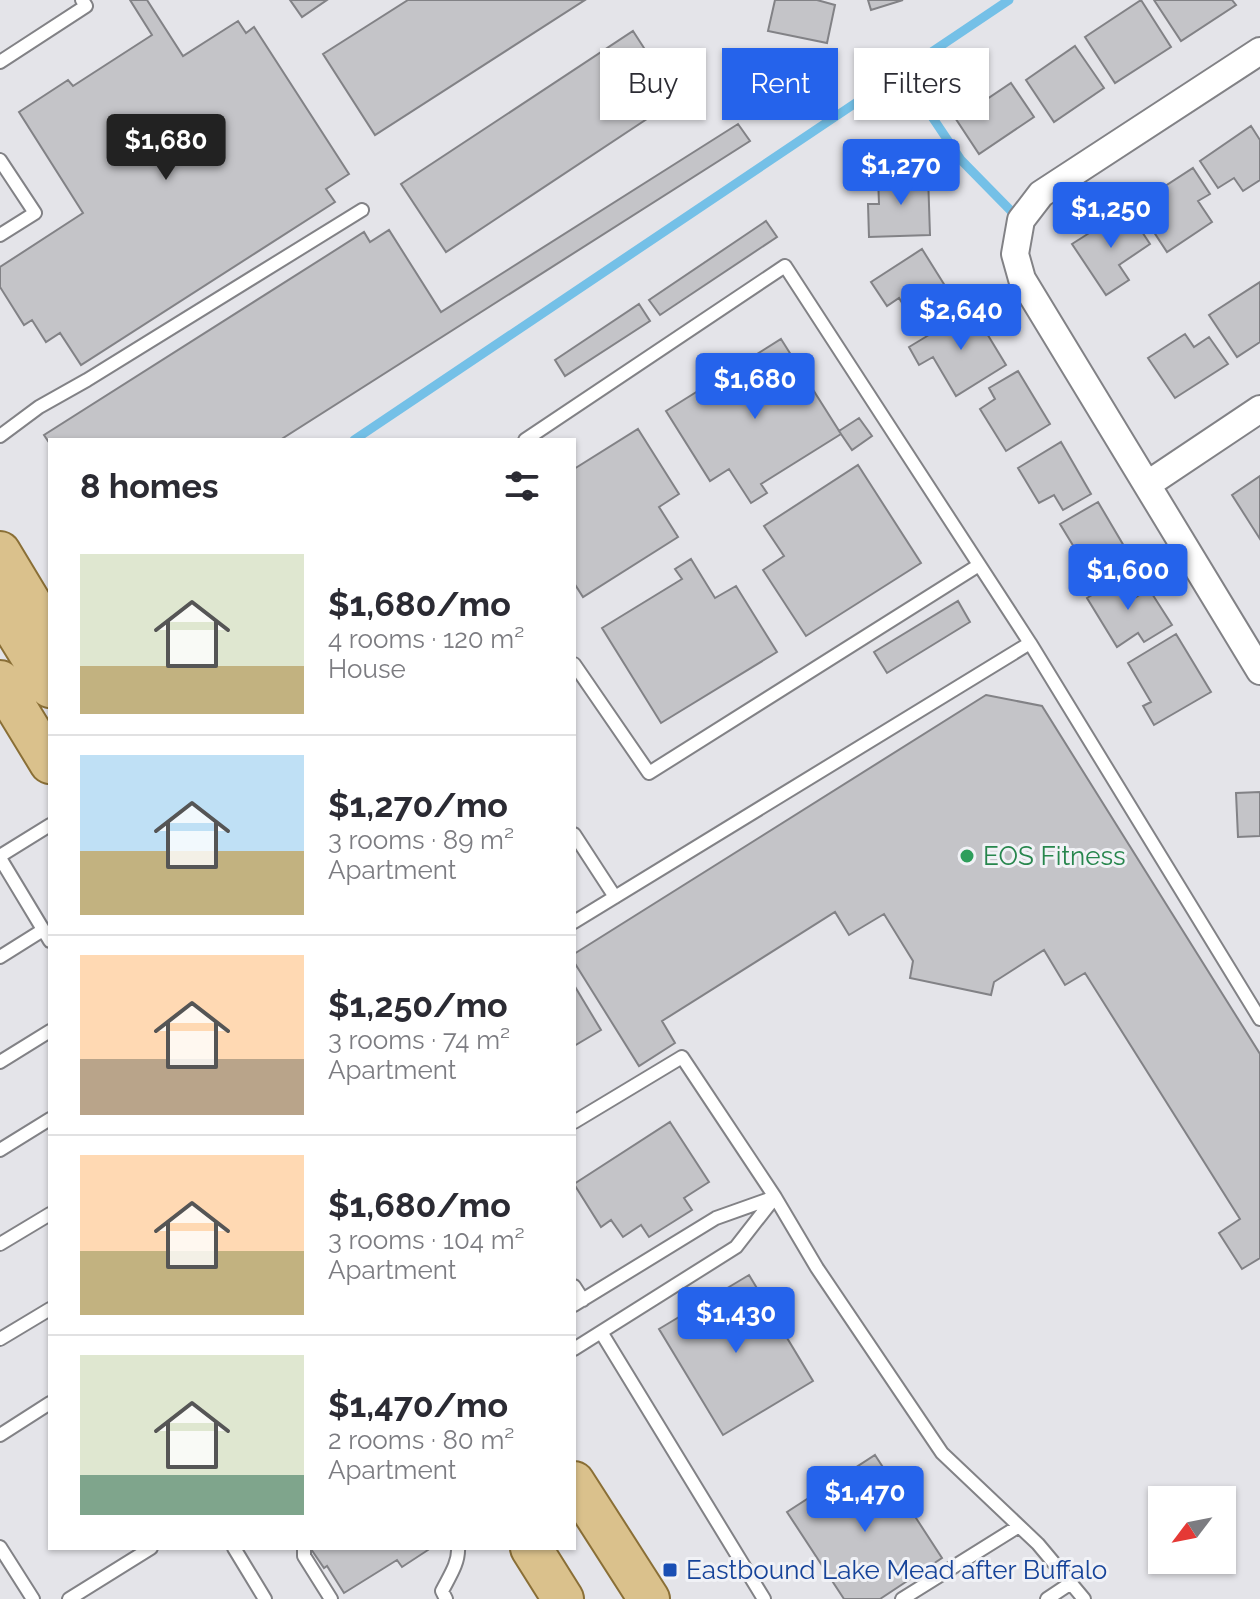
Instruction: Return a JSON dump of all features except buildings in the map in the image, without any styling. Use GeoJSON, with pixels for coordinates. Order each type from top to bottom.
{"type":"FeatureCollection","features":[{"type":"Feature","properties":{"kind":"main road"},"geometry":{"type":"LineString","coordinates":[[0,552],[48,632]]}},
{"type":"Feature","properties":{"kind":"main road"},"geometry":{"type":"LineString","coordinates":[[0,605],[48,684]]}},
{"type":"Feature","properties":{"kind":"main road"},"geometry":{"type":"LineString","coordinates":[[0,681],[48,760]]}},
{"type":"Feature","properties":{"kind":"main road"},"geometry":{"type":"LineString","coordinates":[[576,1485],[649,1599]]}},
{"type":"Feature","properties":{"kind":"main road"},"geometry":{"type":"LineString","coordinates":[[532,1550],[563,1599]]}},
{"type":"Feature","properties":{"kind":"street"},"geometry":{"type":"LineString","coordinates":[[1260,51],[1041,194],[1021,220],[1015,254],[1022,279],[1260,671]]}},
{"type":"Feature","properties":{"kind":"street"},"geometry":{"type":"LineString","coordinates":[[1148,484],[1260,409]]}},
{"type":"Feature","properties":{"kind":"lane"},"geometry":{"type":"LineString","coordinates":[[0,62],[86,6],[82,0]]}},
{"type":"Feature","properties":{"kind":"lane"},"geometry":{"type":"LineString","coordinates":[[0,160],[35,213],[0,235]]}},
{"type":"Feature","properties":{"kind":"lane"},"geometry":{"type":"LineString","coordinates":[[0,436],[39,407],[362,210]]}},
{"type":"Feature","properties":{"kind":"lane"},"geometry":{"type":"LineString","coordinates":[[528,438],[785,266],[1030,643],[1260,1019]]}},
{"type":"Feature","properties":{"kind":"lane"},"geometry":{"type":"LineString","coordinates":[[576,667],[649,773],[979,565]]}},
{"type":"Feature","properties":{"kind":"lane"},"geometry":{"type":"LineString","coordinates":[[576,921],[1030,643]]}},
{"type":"Feature","properties":{"kind":"lane"},"geometry":{"type":"LineString","coordinates":[[0,957],[47,935],[0,857],[48,826]]}},
{"type":"Feature","properties":{"kind":"lane"},"geometry":{"type":"LineString","coordinates":[[576,837],[615,897]]}},
{"type":"Feature","properties":{"kind":"lane"},"geometry":{"type":"LineString","coordinates":[[0,1062],[48,1032]]}},
{"type":"Feature","properties":{"kind":"lane"},"geometry":{"type":"LineString","coordinates":[[576,1121],[682,1057],[775,1197],[817,1268],[942,1453],[1038,1544],[1084,1599]]}},
{"type":"Feature","properties":{"kind":"lane"},"geometry":{"type":"LineString","coordinates":[[0,1150],[48,1120]]}},
{"type":"Feature","properties":{"kind":"lane"},"geometry":{"type":"LineString","coordinates":[[578,1303],[716,1218],[775,1197]]}},
{"type":"Feature","properties":{"kind":"lane"},"geometry":{"type":"LineString","coordinates":[[576,1348],[736,1247],[775,1197]]}},
{"type":"Feature","properties":{"kind":"lane"},"geometry":{"type":"LineString","coordinates":[[0,1244],[48,1215]]}},
{"type":"Feature","properties":{"kind":"lane"},"geometry":{"type":"LineString","coordinates":[[0,1339],[48,1310]]}},
{"type":"Feature","properties":{"kind":"lane"},"geometry":{"type":"LineString","coordinates":[[601,1332],[764,1599]]}},
{"type":"Feature","properties":{"kind":"lane"},"geometry":{"type":"LineString","coordinates":[[0,1435],[48,1404]]}},
{"type":"Feature","properties":{"kind":"lane"},"geometry":{"type":"LineString","coordinates":[[902,1599],[1019,1526]]}},
{"type":"Feature","properties":{"kind":"lane"},"geometry":{"type":"LineString","coordinates":[[0,1547],[33,1599]]}},
{"type":"Feature","properties":{"kind":"lane"},"geometry":{"type":"LineString","coordinates":[[69,1599],[148,1550]]}},
{"type":"Feature","properties":{"kind":"lane"},"geometry":{"type":"LineString","coordinates":[[235,1550],[265,1599]]}},
{"type":"Feature","properties":{"kind":"lane"},"geometry":{"type":"LineString","coordinates":[[304,1550],[304,1556],[331,1599]]}},
{"type":"Feature","properties":{"kind":"lane"},"geometry":{"type":"LineString","coordinates":[[444,1595],[458,1550]]}},
{"type":"Feature","properties":{"kind":"lane"},"geometry":{"type":"LineString","coordinates":[[1047,1599],[1071,1583]]}},
{"type":"Feature","properties":{"kind":"waterway"},"geometry":{"type":"LineString","coordinates":[[357,438],[1009,0]]}},
{"type":"Feature","properties":{"kind":"waterway"},"geometry":{"type":"LineString","coordinates":[[934,120],[961,160],[1018,218]]}},
{"type":"Feature","properties":{"kind":"place","name":"EOS Fitness"},"geometry":{"type":"Point","coordinates":[967,856]}},
{"type":"Feature","properties":{"kind":"place","name":"Eastbound Lake Mead after Buffalo"},"geometry":{"type":"Point","coordinates":[670,1570]}}]}
